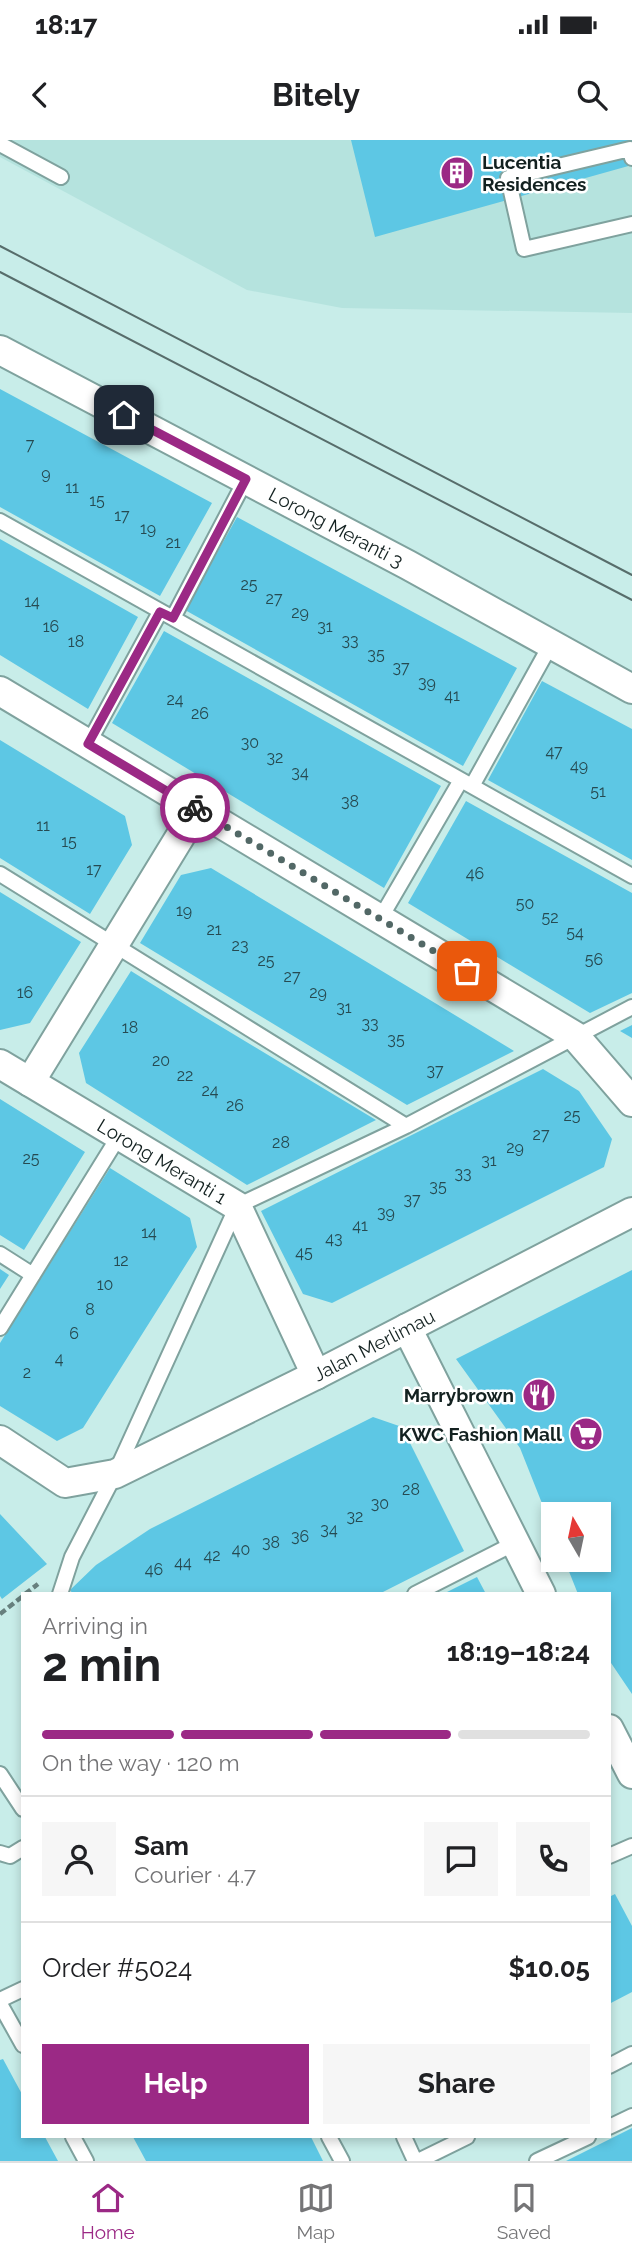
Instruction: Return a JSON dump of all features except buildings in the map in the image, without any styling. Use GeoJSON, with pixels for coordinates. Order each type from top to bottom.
{"type":"FeatureCollection","features":[{"type":"Feature","properties":{"kind":"street","name":"Lorong Meranti 3"},"geometry":{"type":"LineString","coordinates":[[0,350],[246,479],[632,689]]}},
{"type":"Feature","properties":{"kind":"street"},"geometry":{"type":"LineString","coordinates":[[0,691],[575,1035],[632,1102]]}},
{"type":"Feature","properties":{"kind":"street"},"geometry":{"type":"LineString","coordinates":[[30,1083],[197,809]]}},
{"type":"Feature","properties":{"kind":"street","name":"Lorong Meranti 1"},"geometry":{"type":"LineString","coordinates":[[0,1065],[237,1206],[316,1375]]}},
{"type":"Feature","properties":{"kind":"street","name":"Jalan Merlimau"},"geometry":{"type":"LineString","coordinates":[[0,1440],[65,1483],[115,1474],[316,1375],[632,1212]]}},
{"type":"Feature","properties":{"kind":"street"},"geometry":{"type":"LineString","coordinates":[[407,1328],[540,1592]]}},
{"type":"Feature","properties":{"kind":"street"},"geometry":{"type":"LineString","coordinates":[[611,1733],[632,1774]]}},
{"type":"Feature","properties":{"kind":"lane"},"geometry":{"type":"LineString","coordinates":[[0,144],[61,177]]}},
{"type":"Feature","properties":{"kind":"lane"},"geometry":{"type":"LineString","coordinates":[[632,158],[630,149],[508,178],[524,249],[632,224]]}},
{"type":"Feature","properties":{"kind":"lane"},"geometry":{"type":"LineString","coordinates":[[88,744],[246,479]]}},
{"type":"Feature","properties":{"kind":"lane"},"geometry":{"type":"LineString","coordinates":[[0,521],[632,876]]}},
{"type":"Feature","properties":{"kind":"lane"},"geometry":{"type":"LineString","coordinates":[[380,919],[551,644]]}},
{"type":"Feature","properties":{"kind":"lane"},"geometry":{"type":"LineString","coordinates":[[0,874],[406,1126]]}},
{"type":"Feature","properties":{"kind":"lane"},"geometry":{"type":"LineString","coordinates":[[61,1592],[72,1557],[115,1474],[237,1206],[406,1126],[632,1007]]}},
{"type":"Feature","properties":{"kind":"lane"},"geometry":{"type":"LineString","coordinates":[[0,1328],[119,1136]]}},
{"type":"Feature","properties":{"kind":"lane"},"geometry":{"type":"LineString","coordinates":[[0,1254],[33,1275]]}},
{"type":"Feature","properties":{"kind":"lane"},"geometry":{"type":"LineString","coordinates":[[419,1592],[515,1543]]}},
{"type":"Feature","properties":{"kind":"lane"},"geometry":{"type":"LineString","coordinates":[[0,1774],[21,1806]]}},
{"type":"Feature","properties":{"kind":"lane"},"geometry":{"type":"LineString","coordinates":[[611,1855],[632,1846]]}},
{"type":"Feature","properties":{"kind":"lane"},"geometry":{"type":"LineString","coordinates":[[0,1853],[10,1856],[21,1849]]}},
{"type":"Feature","properties":{"kind":"lane"},"geometry":{"type":"LineString","coordinates":[[21,1990],[0,2002],[21,2041]]}},
{"type":"Feature","properties":{"kind":"lane"},"geometry":{"type":"LineString","coordinates":[[611,2065],[632,2054]]}},
{"type":"Feature","properties":{"kind":"lane"},"geometry":{"type":"LineString","coordinates":[[611,2126],[632,2116]]}},
{"type":"Feature","properties":{"kind":"lane"},"geometry":{"type":"LineString","coordinates":[[74,2138],[86,2161]]}},
{"type":"Feature","properties":{"kind":"lane"},"geometry":{"type":"LineString","coordinates":[[330,2138],[341,2161]]}},
{"type":"Feature","properties":{"kind":"lane"},"geometry":{"type":"LineString","coordinates":[[404,2138],[416,2161],[465,2138]]}},
{"type":"Feature","properties":{"kind":"lane"},"geometry":{"type":"LineString","coordinates":[[537,2161],[586,2138]]}},
{"type":"Feature","properties":{"kind":"path"},"geometry":{"type":"LineString","coordinates":[[0,1614],[21,1598]]}},
{"type":"Feature","properties":{"kind":"shaded area"},"geometry":{"type":"Polygon","coordinates":[[[0,140],[632,140],[632,313],[342,308],[247,290],[0,157],[0,140]]]}},
{"type":"Feature","properties":{"kind":"tram line"},"geometry":{"type":"LineString","coordinates":[[0,246],[632,575]]}},
{"type":"Feature","properties":{"kind":"tram line"},"geometry":{"type":"LineString","coordinates":[[0,272],[632,600]]}},
{"type":"Feature","properties":{"kind":"way so far"},"geometry":{"type":"LineString","coordinates":[[195,808],[467,971]]}},
{"type":"Feature","properties":{"kind":"place","name":"Lucentia Residences"},"geometry":{"type":"Point","coordinates":[457,173]}},
{"type":"Feature","properties":{"kind":"place","name":"Marrybrown"},"geometry":{"type":"Point","coordinates":[539,1395]}},
{"type":"Feature","properties":{"kind":"place","name":"KWC Fashion Mall"},"geometry":{"type":"Point","coordinates":[586,1434]}},
{"type":"Feature","properties":{"kind":"route"},"geometry":{"type":"LineString","coordinates":[[124,415],[246,479],[173,618],[160,612],[88,744],[195,808]]}}]}
